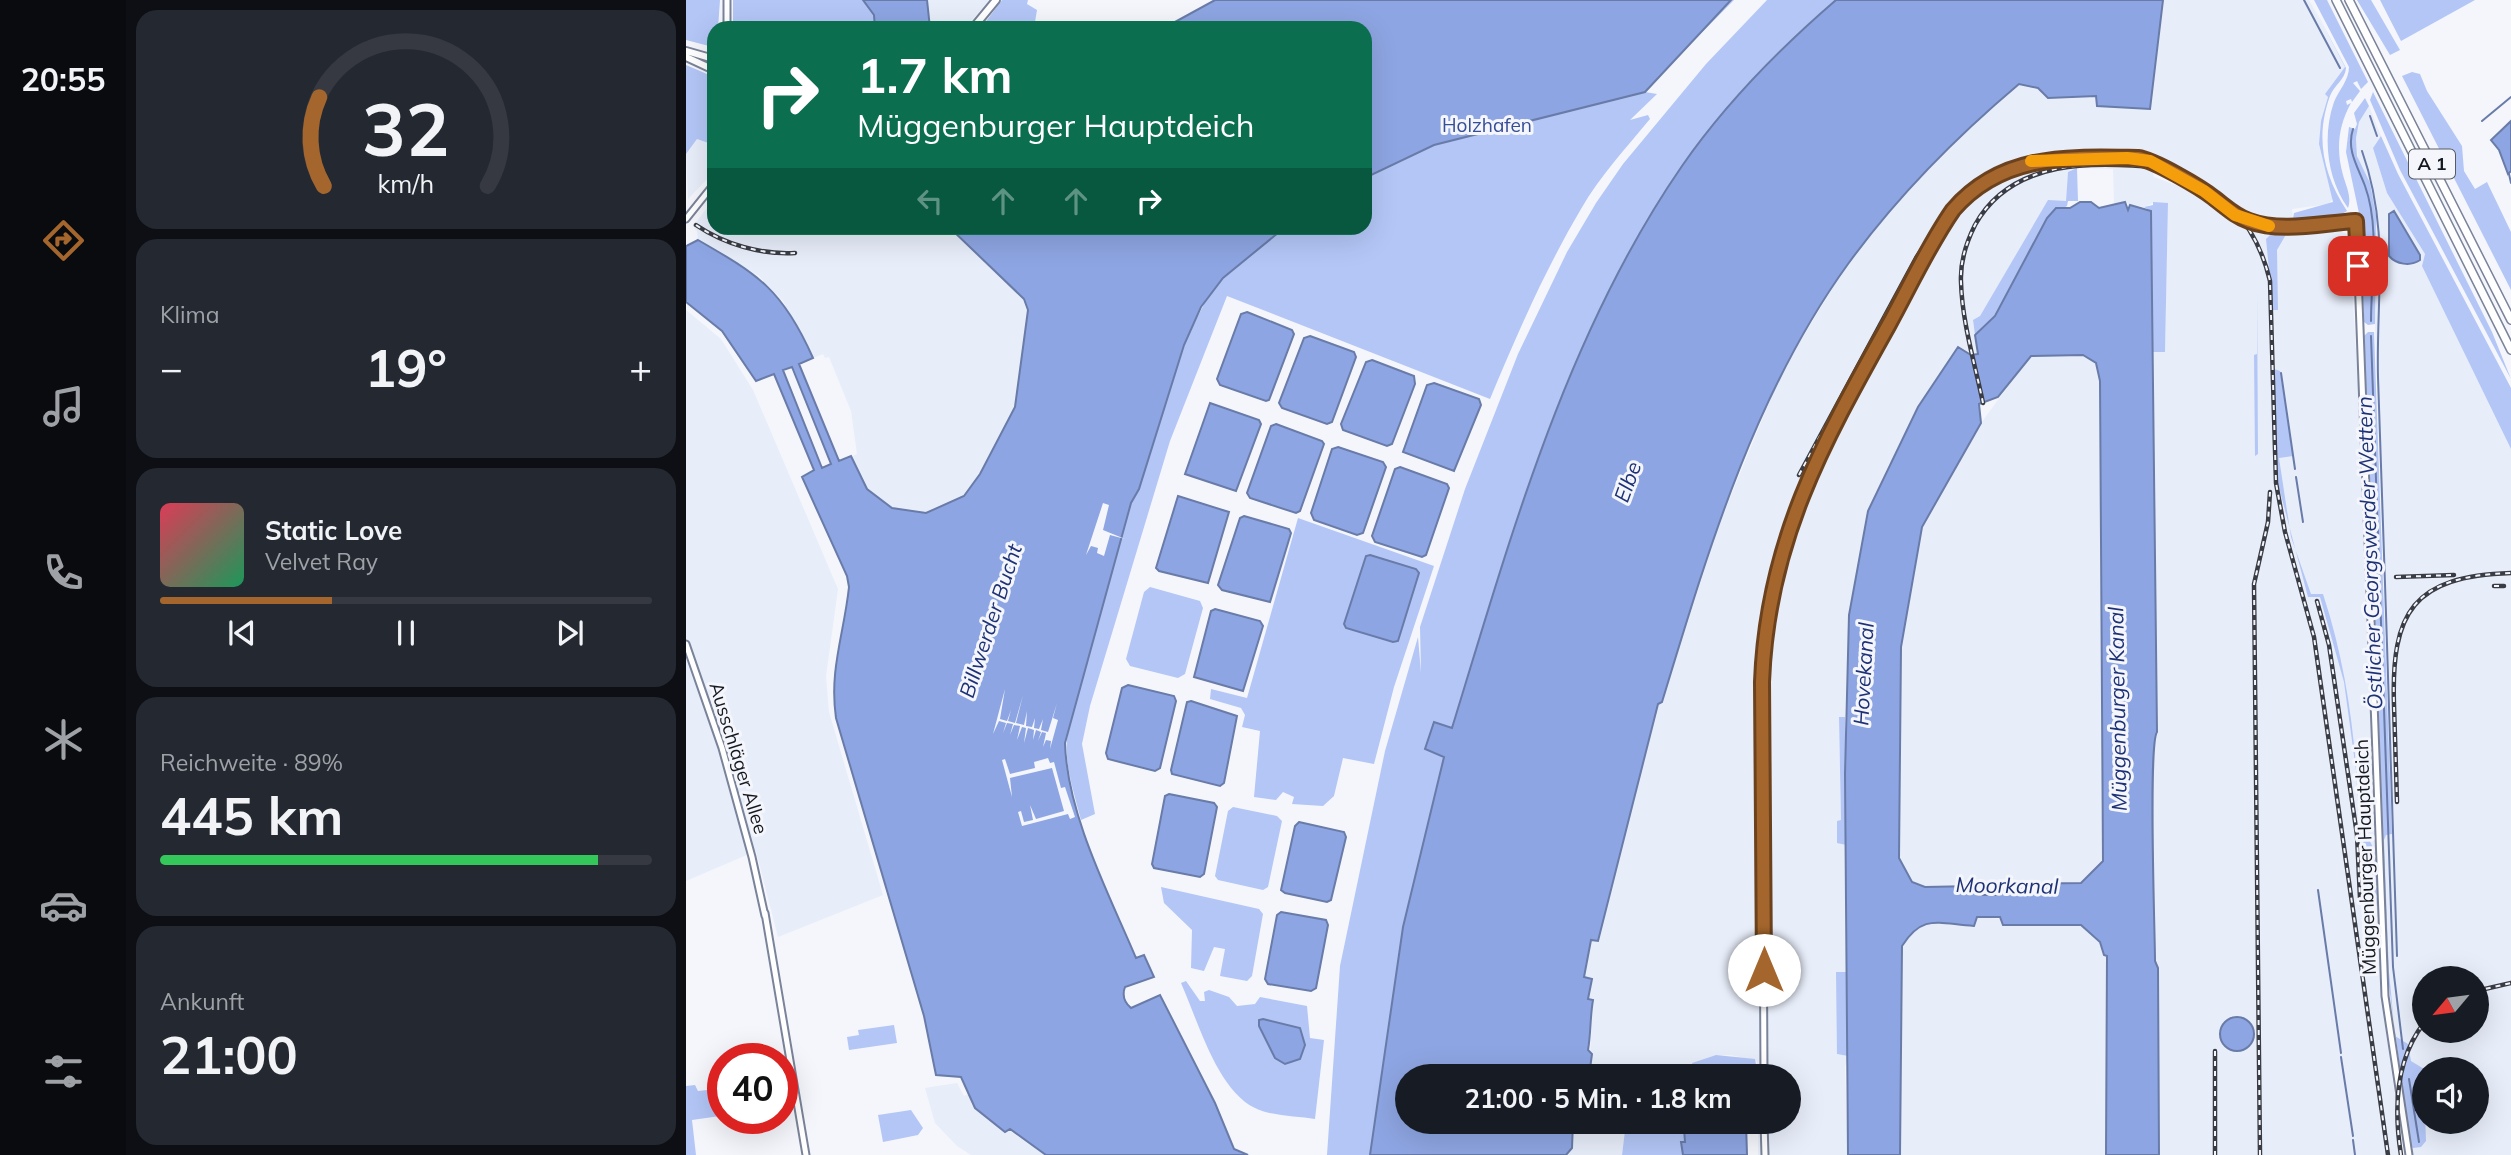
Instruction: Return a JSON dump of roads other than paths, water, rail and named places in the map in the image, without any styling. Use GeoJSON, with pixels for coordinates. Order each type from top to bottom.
{"type":"FeatureCollection","features":[{"type":"Feature","properties":{"kind":"highway","name":"A 1"},"geometry":{"type":"LineString","coordinates":[[2336,0],[2511,350]]}},
{"type":"Feature","properties":{"kind":"highway","name":"A 1"},"geometry":{"type":"LineString","coordinates":[[2349,0],[2511,320]]}},
{"type":"Feature","properties":{"kind":"main road"},"geometry":{"type":"LineString","coordinates":[[979,21],[996,0]]}},
{"type":"Feature","properties":{"kind":"main road"},"geometry":{"type":"LineString","coordinates":[[686,54],[707,58]]}},
{"type":"Feature","properties":{"kind":"main road"},"geometry":{"type":"LineString","coordinates":[[686,54],[707,66]]}},
{"type":"Feature","properties":{"kind":"street"},"geometry":{"type":"LineString","coordinates":[[727,0],[727,21]]}},
{"type":"Feature","properties":{"kind":"street","name":"Müggenburger Hauptdeich"},"geometry":{"type":"LineString","coordinates":[[1764,1064],[1762,682],[1771,595],[1807,478],[1946,220],[1971,191],[2015,166],[2041,160],[2127,158],[2154,162],[2204,191],[2235,215],[2255,223],[2272,226],[2356,221],[2385,996],[2409,1155]]}},
{"type":"Feature","properties":{"kind":"street"},"geometry":{"type":"LineString","coordinates":[[686,219],[707,193]]}},
{"type":"Feature","properties":{"kind":"street","name":"Ausschläger Allee"},"geometry":{"type":"LineString","coordinates":[[686,645],[721,743],[765,916],[806,1155]]}},
{"type":"Feature","properties":{"kind":"street"},"geometry":{"type":"LineString","coordinates":[[1765,1134],[1765,1155]]}},
{"type":"Feature","properties":{"kind":"water"},"geometry":{"type":"Polygon","coordinates":[[[863,0],[927,0],[929,21],[874,21],[874,15],[863,0]]]}},
{"type":"Feature","properties":{"kind":"water"},"geometry":{"type":"Polygon","coordinates":[[[1215,0],[1731,0],[1645,92],[1434,145],[1372,175],[1372,21],[1177,21],[1215,0]]]}},
{"type":"Feature","properties":{"kind":"water","name":"Elbe"},"geometry":{"type":"Polygon","coordinates":[[[1836,0],[2163,0],[2150,109],[2097,106],[2096,96],[2048,98],[2038,88],[2019,84],[1949,147],[1886,216],[1848,264],[1815,314],[1786,366],[1760,420],[1716,531],[1662,702],[1658,704],[1598,941],[1591,940],[1584,977],[1592,979],[1588,999],[1593,1000],[1588,1050],[1592,1054],[1591,1064],[1395,1064],[1395,1134],[1573,1134],[1572,1148],[1566,1155],[1370,1155],[1403,927],[1444,757],[1425,749],[1434,722],[1452,728],[1520,510],[1574,367],[1605,298],[1641,231],[1682,166],[1753,78],[1836,0]]]}},
{"type":"Feature","properties":{"kind":"water"},"geometry":{"type":"Polygon","coordinates":[[[2511,121],[2511,171],[2508,174],[2499,150],[2491,140],[2511,121]]]}},
{"type":"Feature","properties":{"kind":"water"},"geometry":{"type":"Polygon","coordinates":[[[2080,202],[2091,202],[2099,208],[2125,202],[2128,210],[2130,205],[2151,211],[2157,732],[2153,769],[2153,840],[2155,961],[2158,968],[2159,1155],[2106,1155],[2107,956],[2104,955],[2100,942],[2081,925],[2003,925],[2000,917],[1977,917],[1974,926],[1941,923],[1925,925],[1917,929],[1902,946],[1900,1155],[1848,1155],[1845,774],[1849,615],[1868,511],[1918,407],[1958,347],[1971,355],[1978,354],[1975,335],[1995,316],[2047,218],[2056,208],[2070,208],[2080,202]],[[2083,355],[2031,356],[1998,397],[1979,404],[1981,423],[1922,527],[1901,647],[1899,858],[1912,882],[1925,887],[1974,886],[1977,895],[2000,895],[2004,884],[2081,883],[2103,861],[2100,381],[2096,363],[2083,355]]]}},
{"type":"Feature","properties":{"kind":"water"},"geometry":{"type":"Polygon","coordinates":[[[2394,211],[2420,255],[2420,260],[2416,262],[2403,264],[2389,256],[2389,214],[2394,211]]]}},
{"type":"Feature","properties":{"kind":"water","name":"Billwerder Bucht"},"geometry":{"type":"Polygon","coordinates":[[[957,235],[1275,235],[1223,278],[1201,307],[1184,345],[1139,489],[1131,503],[1065,743],[1073,798],[1091,854],[1136,958],[1144,955],[1154,977],[1125,987],[1125,1001],[1131,1008],[1160,995],[1215,1103],[1234,1149],[1248,1155],[1046,1155],[1010,1129],[1005,1132],[975,1108],[961,1077],[936,1075],[924,1016],[836,718],[834,684],[847,604],[847,576],[802,477],[814,470],[774,374],[756,381],[722,331],[686,302],[686,246],[698,240],[753,275],[780,300],[813,358],[799,364],[839,461],[851,456],[867,489],[892,508],[926,513],[964,496],[980,474],[1015,407],[1028,310],[1024,299],[957,235]],[[792,367],[783,370],[822,468],[831,464],[792,367]]]}},
{"type":"Feature","properties":{"kind":"water"},"geometry":{"type":"Polygon","coordinates":[[[1247,312],[1292,330],[1294,334],[1269,400],[1266,401],[1220,385],[1217,379],[1241,314],[1247,312]]]}},
{"type":"Feature","properties":{"kind":"water"},"geometry":{"type":"Polygon","coordinates":[[[1310,336],[1354,352],[1356,357],[1332,422],[1327,424],[1282,408],[1279,403],[1304,338],[1310,336]]]}},
{"type":"Feature","properties":{"kind":"water"},"geometry":{"type":"Polygon","coordinates":[[[1372,360],[1414,376],[1415,384],[1392,444],[1387,446],[1343,430],[1341,424],[1366,362],[1372,360]]]}},
{"type":"Feature","properties":{"kind":"water"},"geometry":{"type":"Polygon","coordinates":[[[1434,383],[1479,399],[1481,405],[1454,471],[1403,452],[1427,385],[1434,383]]]}},
{"type":"Feature","properties":{"kind":"water"},"geometry":{"type":"Polygon","coordinates":[[[1210,403],[1259,420],[1261,424],[1236,491],[1185,474],[1210,403]]]}},
{"type":"Feature","properties":{"kind":"water"},"geometry":{"type":"Polygon","coordinates":[[[1276,424],[1324,444],[1300,511],[1296,513],[1250,498],[1247,493],[1271,426],[1276,424]]]}},
{"type":"Feature","properties":{"kind":"water"},"geometry":{"type":"Polygon","coordinates":[[[1338,447],[1383,462],[1386,467],[1363,533],[1357,535],[1314,520],[1311,513],[1332,449],[1338,447]]]}},
{"type":"Feature","properties":{"kind":"water"},"geometry":{"type":"Polygon","coordinates":[[[1400,467],[1447,484],[1449,488],[1426,555],[1422,557],[1375,542],[1372,536],[1395,469],[1400,467]]]}},
{"type":"Feature","properties":{"kind":"water"},"geometry":{"type":"Polygon","coordinates":[[[1178,496],[1229,512],[1208,583],[1156,568],[1178,496]]]}},
{"type":"Feature","properties":{"kind":"water"},"geometry":{"type":"Polygon","coordinates":[[[1244,516],[1289,529],[1291,533],[1270,602],[1222,590],[1218,585],[1240,518],[1244,516]]]}},
{"type":"Feature","properties":{"kind":"water"},"geometry":{"type":"Polygon","coordinates":[[[1366,556],[1416,569],[1419,573],[1398,641],[1393,642],[1346,628],[1344,624],[1366,556]]]}},
{"type":"Feature","properties":{"kind":"water"},"geometry":{"type":"Polygon","coordinates":[[[1215,609],[1260,621],[1263,626],[1243,691],[1194,677],[1211,611],[1215,609]]]}},
{"type":"Feature","properties":{"kind":"water"},"geometry":{"type":"Polygon","coordinates":[[[1128,685],[1174,696],[1176,701],[1160,768],[1155,771],[1108,759],[1106,753],[1122,688],[1128,685]]]}},
{"type":"Feature","properties":{"kind":"water"},"geometry":{"type":"Polygon","coordinates":[[[1187,702],[1237,716],[1224,783],[1220,786],[1172,774],[1187,702]]]}},
{"type":"Feature","properties":{"kind":"water"},"geometry":{"type":"Polygon","coordinates":[[[1169,794],[1214,803],[1217,807],[1204,874],[1200,877],[1154,868],[1152,864],[1165,796],[1169,794]]]}},
{"type":"Feature","properties":{"kind":"water"},"geometry":{"type":"Polygon","coordinates":[[[1299,822],[1344,832],[1346,837],[1331,900],[1327,902],[1281,890],[1295,826],[1299,822]]]}},
{"type":"Feature","properties":{"kind":"water"},"geometry":{"type":"Polygon","coordinates":[[[1281,912],[1326,920],[1328,925],[1316,988],[1311,991],[1268,984],[1265,979],[1277,915],[1281,912]]]}},
{"type":"Feature","properties":{"kind":"water"},"geometry":{"type":"Polygon","coordinates":[[[2237,1017],[2249,1022],[2254,1034],[2249,1046],[2237,1051],[2225,1046],[2220,1034],[2225,1022],[2237,1017]]]}},
{"type":"Feature","properties":{"kind":"water"},"geometry":{"type":"Polygon","coordinates":[[[1259,1020],[1300,1028],[1305,1045],[1300,1059],[1285,1064],[1275,1058],[1259,1026],[1259,1020]]]}},
{"type":"Feature","properties":{"kind":"water"},"geometry":{"type":"Polygon","coordinates":[[[1684,1134],[1746,1134],[1747,1155],[1683,1155],[1681,1142],[1685,1142],[1684,1134]]]}},
{"type":"Feature","properties":{"kind":"waterway","name":"Östlicher Georgswerder Wettern"},"geometry":{"type":"LineString","coordinates":[[2304,0],[2340,68]]}},
{"type":"Feature","properties":{"kind":"waterway"},"geometry":{"type":"LineString","coordinates":[[2482,121],[2511,97]]}},
{"type":"Feature","properties":{"kind":"waterway"},"geometry":{"type":"LineString","coordinates":[[2370,116],[2377,136]]}},
{"type":"Feature","properties":{"kind":"waterway"},"geometry":{"type":"LineString","coordinates":[[2353,129],[2352,151],[2370,202],[2372,218],[2374,253],[2371,321]]}},
{"type":"Feature","properties":{"kind":"waterway","name":"Östlicher Georgswerder Wettern"},"geometry":{"type":"LineString","coordinates":[[2362,151],[2371,180],[2379,236],[2378,377],[2397,956]]}},
{"type":"Feature","properties":{"kind":"waterway"},"geometry":{"type":"LineString","coordinates":[[2509,174],[2511,183]]}},
{"type":"Feature","properties":{"kind":"waterway"},"geometry":{"type":"LineString","coordinates":[[2371,336],[2393,967],[2403,1049]]}},
{"type":"Feature","properties":{"kind":"waterway"},"geometry":{"type":"LineString","coordinates":[[2281,373],[2295,469]]}},
{"type":"Feature","properties":{"kind":"waterway"},"geometry":{"type":"LineString","coordinates":[[2296,477],[2303,522]]}},
{"type":"Feature","properties":{"kind":"waterway"},"geometry":{"type":"LineString","coordinates":[[2318,890],[2341,1053]]}},
{"type":"Feature","properties":{"kind":"waterway"},"geometry":{"type":"LineString","coordinates":[[2341,1057],[2353,1136]]}},
{"type":"Feature","properties":{"kind":"waterway"},"geometry":{"type":"LineString","coordinates":[[2409,1079],[2419,1142]]}},
{"type":"Feature","properties":{"kind":"waterway"},"geometry":{"type":"LineString","coordinates":[[2353,1140],[2355,1155]]}},
{"type":"Feature","properties":{"kind":"railway"},"geometry":{"type":"LineString","coordinates":[[1983,403],[1964,312],[1962,267],[1966,246],[1975,225],[1991,203],[2010,187],[2033,176],[2083,165],[2162,168],[2182,174],[2218,194],[2245,224],[2256,241],[2270,281],[2276,483],[2285,532],[2314,637],[2388,1155]]}},
{"type":"Feature","properties":{"kind":"railway"},"geometry":{"type":"LineString","coordinates":[[1799,475],[1925,244],[1948,218],[1975,195],[2021,171]]}},
{"type":"Feature","properties":{"kind":"railway"},"geometry":{"type":"LineString","coordinates":[[696,225],[707,232]]}},
{"type":"Feature","properties":{"kind":"railway"},"geometry":{"type":"LineString","coordinates":[[713,235],[756,250],[795,253]]}},
{"type":"Feature","properties":{"kind":"railway"},"geometry":{"type":"LineString","coordinates":[[2260,1155],[2254,584],[2268,522],[2270,492]]}},
{"type":"Feature","properties":{"kind":"railway"},"geometry":{"type":"LineString","coordinates":[[2397,802],[2394,673],[2397,646],[2404,623],[2415,605],[2430,592],[2451,582],[2511,573]]}},
{"type":"Feature","properties":{"kind":"railway"},"geometry":{"type":"LineString","coordinates":[[2396,577],[2454,575]]}},
{"type":"Feature","properties":{"kind":"railway"},"geometry":{"type":"LineString","coordinates":[[2494,586],[2504,586]]}},
{"type":"Feature","properties":{"kind":"railway"},"geometry":{"type":"LineString","coordinates":[[2317,601],[2329,645],[2357,835],[2360,898]]}},
{"type":"Feature","properties":{"kind":"railway"},"geometry":{"type":"LineString","coordinates":[[2489,988],[2511,983]]}},
{"type":"Feature","properties":{"kind":"railway"},"geometry":{"type":"LineString","coordinates":[[2401,1155],[2399,1086],[2412,1042]]}},
{"type":"Feature","properties":{"kind":"railway"},"geometry":{"type":"LineString","coordinates":[[2215,1051],[2215,1155]]}},
{"type":"Feature","properties":{"kind":"park label","name":"Holzhafen"},"geometry":{"type":"Point","coordinates":[1487,125]}},
{"type":"Feature","properties":{"kind":"water label","name":"Hovekanal"},"geometry":{"type":"Point","coordinates":[1864,674]}},
{"type":"Feature","properties":{"kind":"water label","name":"Müggenburger Kanal"},"geometry":{"type":"Point","coordinates":[2118,709]}},
{"type":"Feature","properties":{"kind":"water label","name":"Moorkanal"},"geometry":{"type":"Point","coordinates":[2007,886]}}]}
